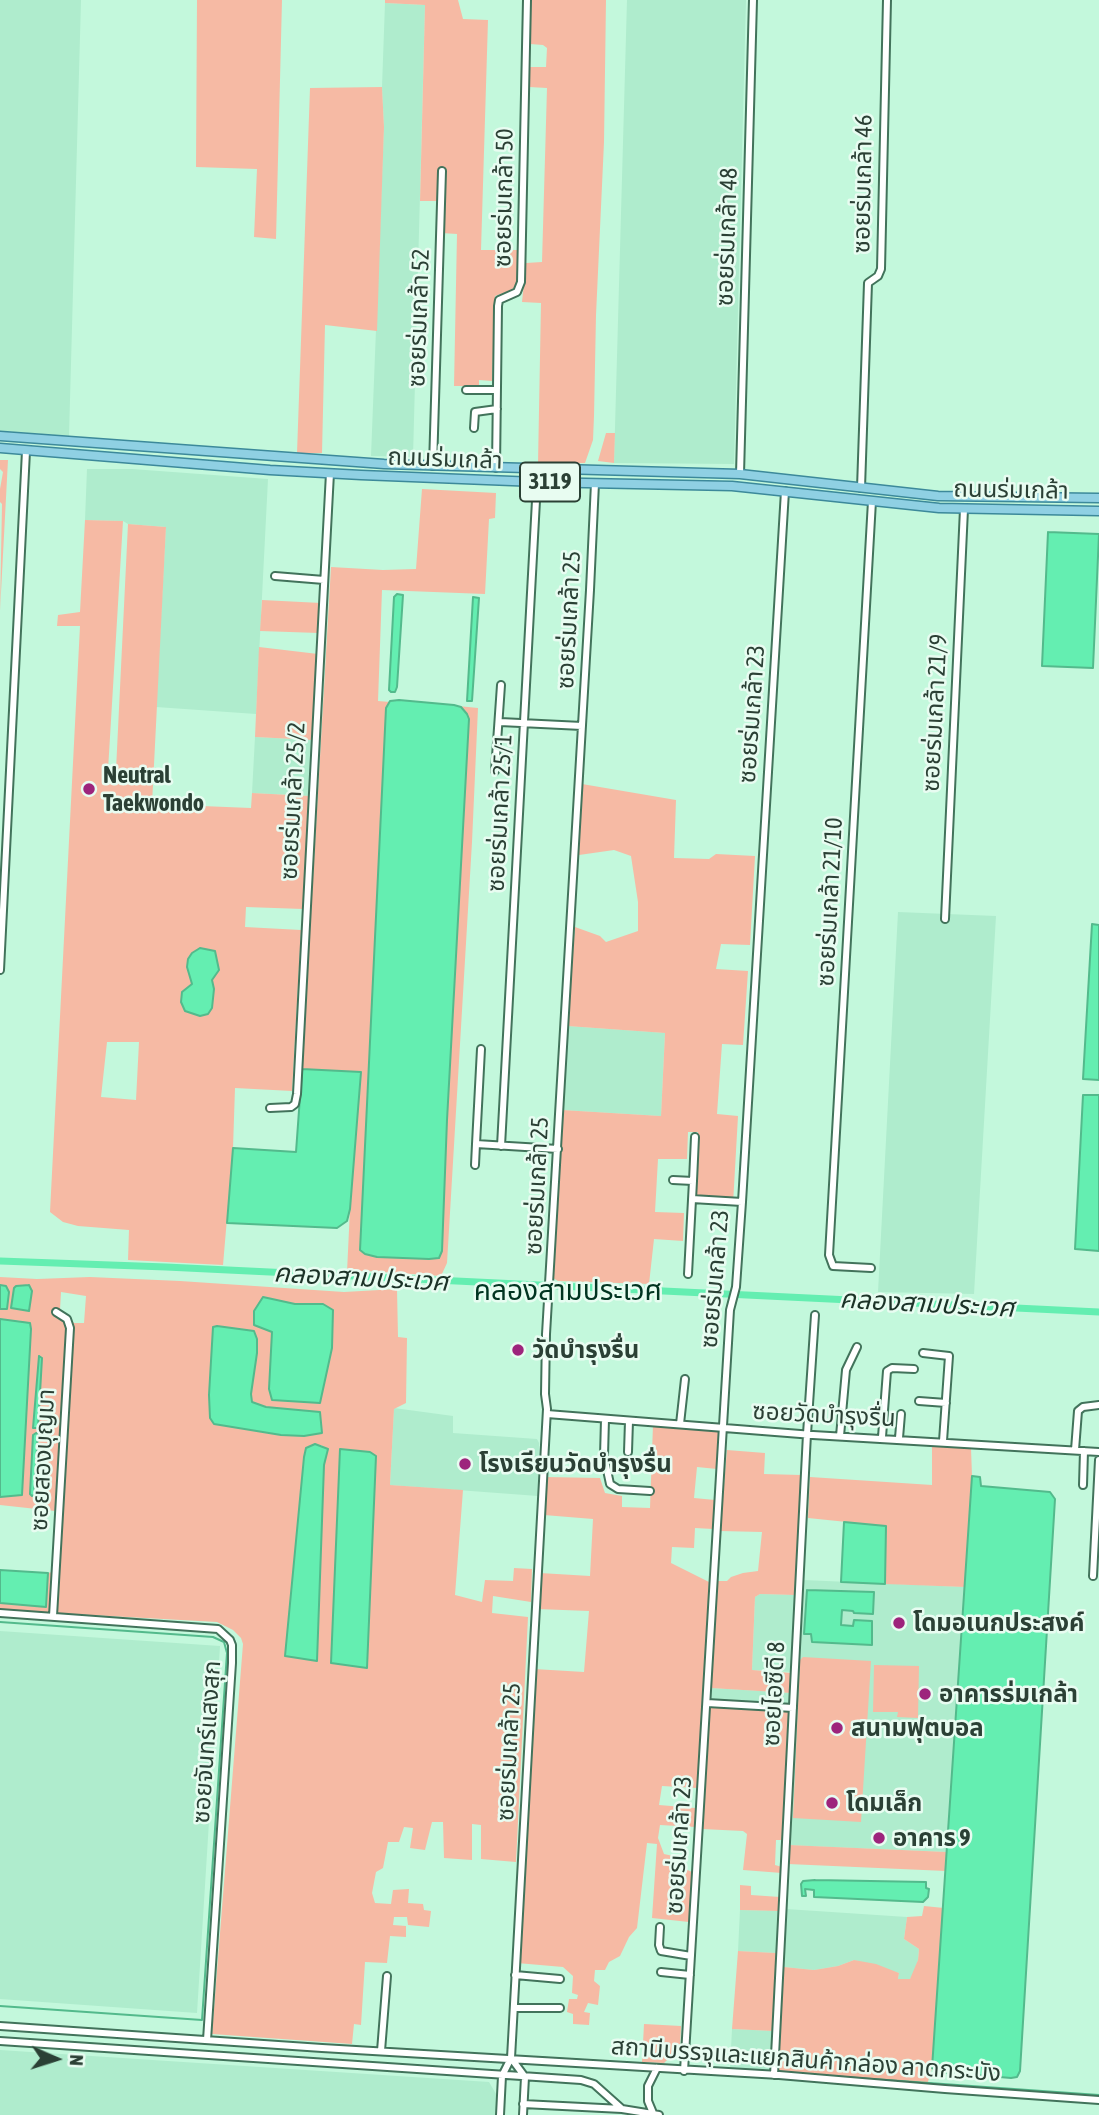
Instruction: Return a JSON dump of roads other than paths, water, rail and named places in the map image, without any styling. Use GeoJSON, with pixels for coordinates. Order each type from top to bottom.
{"type":"FeatureCollection","features":[{"type":"Feature","properties":{"kind":"main road","name":"ถนนร่มเกล้า"},"geometry":{"type":"LineString","coordinates":[[0,436],[433,466],[740,474],[938,496],[1099,498]]}},
{"type":"Feature","properties":{"kind":"main road","name":"ถนนร่มเกล้า"},"geometry":{"type":"LineString","coordinates":[[0,448],[330,474],[732,486],[939,508],[1099,511]]}},
{"type":"Feature","properties":{"kind":"street","name":"ซอยร่มเกล้า 50"},"geometry":{"type":"LineString","coordinates":[[496,468],[498,306],[499,300],[517,292],[522,282],[527,0]]}},
{"type":"Feature","properties":{"kind":"street","name":"ซอยร่มเกล้า 48"},"geometry":{"type":"LineString","coordinates":[[740,474],[753,0]]}},
{"type":"Feature","properties":{"kind":"street","name":"ซอยร่มเกล้า 46"},"geometry":{"type":"LineString","coordinates":[[861,488],[868,283],[878,276],[881,269],[887,0]]}},
{"type":"Feature","properties":{"kind":"street","name":"ซอยร่มเกล้า 52"},"geometry":{"type":"LineString","coordinates":[[433,466],[442,171]]}},
{"type":"Feature","properties":{"kind":"street"},"geometry":{"type":"LineString","coordinates":[[466,390],[497,390]]}},
{"type":"Feature","properties":{"kind":"street"},"geometry":{"type":"LineString","coordinates":[[474,428],[475,412],[497,409]]}},
{"type":"Feature","properties":{"kind":"street"},"geometry":{"type":"LineString","coordinates":[[0,970],[26,451]]}},
{"type":"Feature","properties":{"kind":"street","name":"ซอยร่มเกล้า 25/2"},"geometry":{"type":"LineString","coordinates":[[270,1108],[291,1107],[295,1104],[297,1094],[330,474]]}},
{"type":"Feature","properties":{"kind":"street","name":"ซอยร่มเกล้า 25/1"},"geometry":{"type":"LineString","coordinates":[[501,1146],[537,482]]}},
{"type":"Feature","properties":{"kind":"street","name":"ซอยร่มเกล้า 25"},"geometry":{"type":"LineString","coordinates":[[511,2059],[547,1414],[545,1394],[549,1301],[595,483]]}},
{"type":"Feature","properties":{"kind":"street","name":"ซอยร่มเกล้า 23"},"geometry":{"type":"LineString","coordinates":[[684,2068],[730,1310],[736,1287],[742,1202],[785,491]]}},
{"type":"Feature","properties":{"kind":"street","name":"ซอยร่มเกล้า 21/10"},"geometry":{"type":"LineString","coordinates":[[871,1268],[833,1266],[829,1255],[872,501]]}},
{"type":"Feature","properties":{"kind":"street","name":"ซอยร่มเกล้า 21/9"},"geometry":{"type":"LineString","coordinates":[[945,919],[964,509]]}},
{"type":"Feature","properties":{"kind":"street"},"geometry":{"type":"LineString","coordinates":[[275,576],[324,580]]}},
{"type":"Feature","properties":{"kind":"street"},"geometry":{"type":"LineString","coordinates":[[495,771],[501,685]]}},
{"type":"Feature","properties":{"kind":"street"},"geometry":{"type":"LineString","coordinates":[[499,722],[582,726]]}},
{"type":"Feature","properties":{"kind":"street"},"geometry":{"type":"LineString","coordinates":[[475,1165],[481,1049]]}},
{"type":"Feature","properties":{"kind":"street"},"geometry":{"type":"LineString","coordinates":[[688,1274],[695,1137]]}},
{"type":"Feature","properties":{"kind":"street"},"geometry":{"type":"LineString","coordinates":[[476,1144],[558,1149]]}},
{"type":"Feature","properties":{"kind":"street"},"geometry":{"type":"LineString","coordinates":[[673,1180],[693,1181]]}},
{"type":"Feature","properties":{"kind":"street"},"geometry":{"type":"LineString","coordinates":[[692,1199],[742,1202]]}},
{"type":"Feature","properties":{"kind":"street","name":"ซอยสองบุญมา"},"geometry":{"type":"LineString","coordinates":[[53,1616],[70,1328],[67,1318],[56,1312]]}},
{"type":"Feature","properties":{"kind":"street","name":"ซอยไอซีดี 8"},"geometry":{"type":"LineString","coordinates":[[774,2073],[807,1434],[816,1315]]}},
{"type":"Feature","properties":{"kind":"street"},"geometry":{"type":"LineString","coordinates":[[840,1436],[846,1370],[857,1346]]}},
{"type":"Feature","properties":{"kind":"street"},"geometry":{"type":"LineString","coordinates":[[923,1353],[949,1356],[943,1441]]}},
{"type":"Feature","properties":{"kind":"street"},"geometry":{"type":"LineString","coordinates":[[882,1437],[887,1371],[892,1368],[914,1369]]}},
{"type":"Feature","properties":{"kind":"street"},"geometry":{"type":"LineString","coordinates":[[680,1424],[685,1379]]}},
{"type":"Feature","properties":{"kind":"street"},"geometry":{"type":"LineString","coordinates":[[919,1401],[946,1403]]}},
{"type":"Feature","properties":{"kind":"street"},"geometry":{"type":"LineString","coordinates":[[1075,1450],[1078,1411],[1083,1406],[1099,1405]]}},
{"type":"Feature","properties":{"kind":"street","name":"ซอยวัดบำรุงรื่น"},"geometry":{"type":"LineString","coordinates":[[547,1414],[1099,1452]]}},
{"type":"Feature","properties":{"kind":"street"},"geometry":{"type":"LineString","coordinates":[[899,1438],[901,1414]]}},
{"type":"Feature","properties":{"kind":"street"},"geometry":{"type":"LineString","coordinates":[[605,1419],[604,1457],[610,1484],[618,1489],[650,1491]]}},
{"type":"Feature","properties":{"kind":"street"},"geometry":{"type":"LineString","coordinates":[[628,1452],[629,1420]]}},
{"type":"Feature","properties":{"kind":"street"},"geometry":{"type":"LineString","coordinates":[[1083,1485],[1084,1451]]}},
{"type":"Feature","properties":{"kind":"street"},"geometry":{"type":"LineString","coordinates":[[1093,1576],[1099,1460]]}},
{"type":"Feature","properties":{"kind":"street","name":"ซอยจันทร์แสงสุก"},"geometry":{"type":"LineString","coordinates":[[0,1613],[218,1629],[225,1633],[232,1645],[207,2040]]}},
{"type":"Feature","properties":{"kind":"street"},"geometry":{"type":"LineString","coordinates":[[706,1703],[793,1708]]}},
{"type":"Feature","properties":{"kind":"street"},"geometry":{"type":"LineString","coordinates":[[660,1927],[660,1951],[691,1956]]}},
{"type":"Feature","properties":{"kind":"street"},"geometry":{"type":"LineString","coordinates":[[661,1972],[690,1975]]}},
{"type":"Feature","properties":{"kind":"street"},"geometry":{"type":"LineString","coordinates":[[515,1975],[560,1979]]}},
{"type":"Feature","properties":{"kind":"street"},"geometry":{"type":"LineString","coordinates":[[381,2051],[387,1976]]}},
{"type":"Feature","properties":{"kind":"street"},"geometry":{"type":"LineString","coordinates":[[514,2008],[560,2008]]}},
{"type":"Feature","properties":{"kind":"street","name":"สถานีบรรจุและแยกสินค้ากล่อง ลาดกระบัง"},"geometry":{"type":"LineString","coordinates":[[0,2026],[657,2068],[774,2073],[931,2088],[1099,2099]]}},
{"type":"Feature","properties":{"kind":"street","name":"สถานีบรรจุและแยกสินค้ากล่อง ลาดกระบัง"},"geometry":{"type":"LineString","coordinates":[[0,2041],[589,2082],[622,2109]]}},
{"type":"Feature","properties":{"kind":"street"},"geometry":{"type":"LineString","coordinates":[[279,2060],[280,2045]]}},
{"type":"Feature","properties":{"kind":"street"},"geometry":{"type":"LineString","coordinates":[[500,2115],[502,2076],[511,2059],[524,2077],[523,2115]]}},
{"type":"Feature","properties":{"kind":"street"},"geometry":{"type":"LineString","coordinates":[[656,2114],[648,2101],[648,2086],[657,2068]]}},
{"type":"Feature","properties":{"kind":"street"},"geometry":{"type":"LineString","coordinates":[[523,2104],[622,2109],[656,2114]]}},
{"type":"Feature","properties":{"kind":"waterway","name":"คลองสามประเวศ"},"geometry":{"type":"LineString","coordinates":[[0,1261],[1099,1312]]}},
{"type":"Feature","properties":{"kind":"waterway"},"geometry":{"type":"LineString","coordinates":[[0,1622],[213,1637],[224,1642],[227,1653],[202,2020],[0,2006]]}},
{"type":"Feature","properties":{"kind":"waterway"},"geometry":{"type":"LineString","coordinates":[[532,2057],[632,2063]]}},
{"type":"Feature","properties":{"kind":"waterway"},"geometry":{"type":"LineString","coordinates":[[816,2075],[1099,2095]]}},
{"type":"Feature","properties":{"kind":"place","name":"Neutral Taekwondo"},"geometry":{"type":"Point","coordinates":[89,789]}},
{"type":"Feature","properties":{"kind":"place","name":"วัดบำรุงรื่น"},"geometry":{"type":"Point","coordinates":[518,1350]}},
{"type":"Feature","properties":{"kind":"place","name":"โรงเรียนวัดบำรุงรื่น"},"geometry":{"type":"Point","coordinates":[465,1464]}},
{"type":"Feature","properties":{"kind":"place","name":"โดมอเนกประสงค์"},"geometry":{"type":"Point","coordinates":[899,1623]}},
{"type":"Feature","properties":{"kind":"place","name":"อาคารร่มเกล้า"},"geometry":{"type":"Point","coordinates":[925,1694]}},
{"type":"Feature","properties":{"kind":"place","name":"สนามฟุตบอล"},"geometry":{"type":"Point","coordinates":[837,1728]}},
{"type":"Feature","properties":{"kind":"place","name":"โดมเล็ก"},"geometry":{"type":"Point","coordinates":[832,1803]}},
{"type":"Feature","properties":{"kind":"place","name":"อาคาร 9"},"geometry":{"type":"Point","coordinates":[879,1838]}},
{"type":"Feature","properties":{"kind":"district","name":"คลองสามประเวศ"},"geometry":{"type":"Point","coordinates":[568,1291]}}]}
